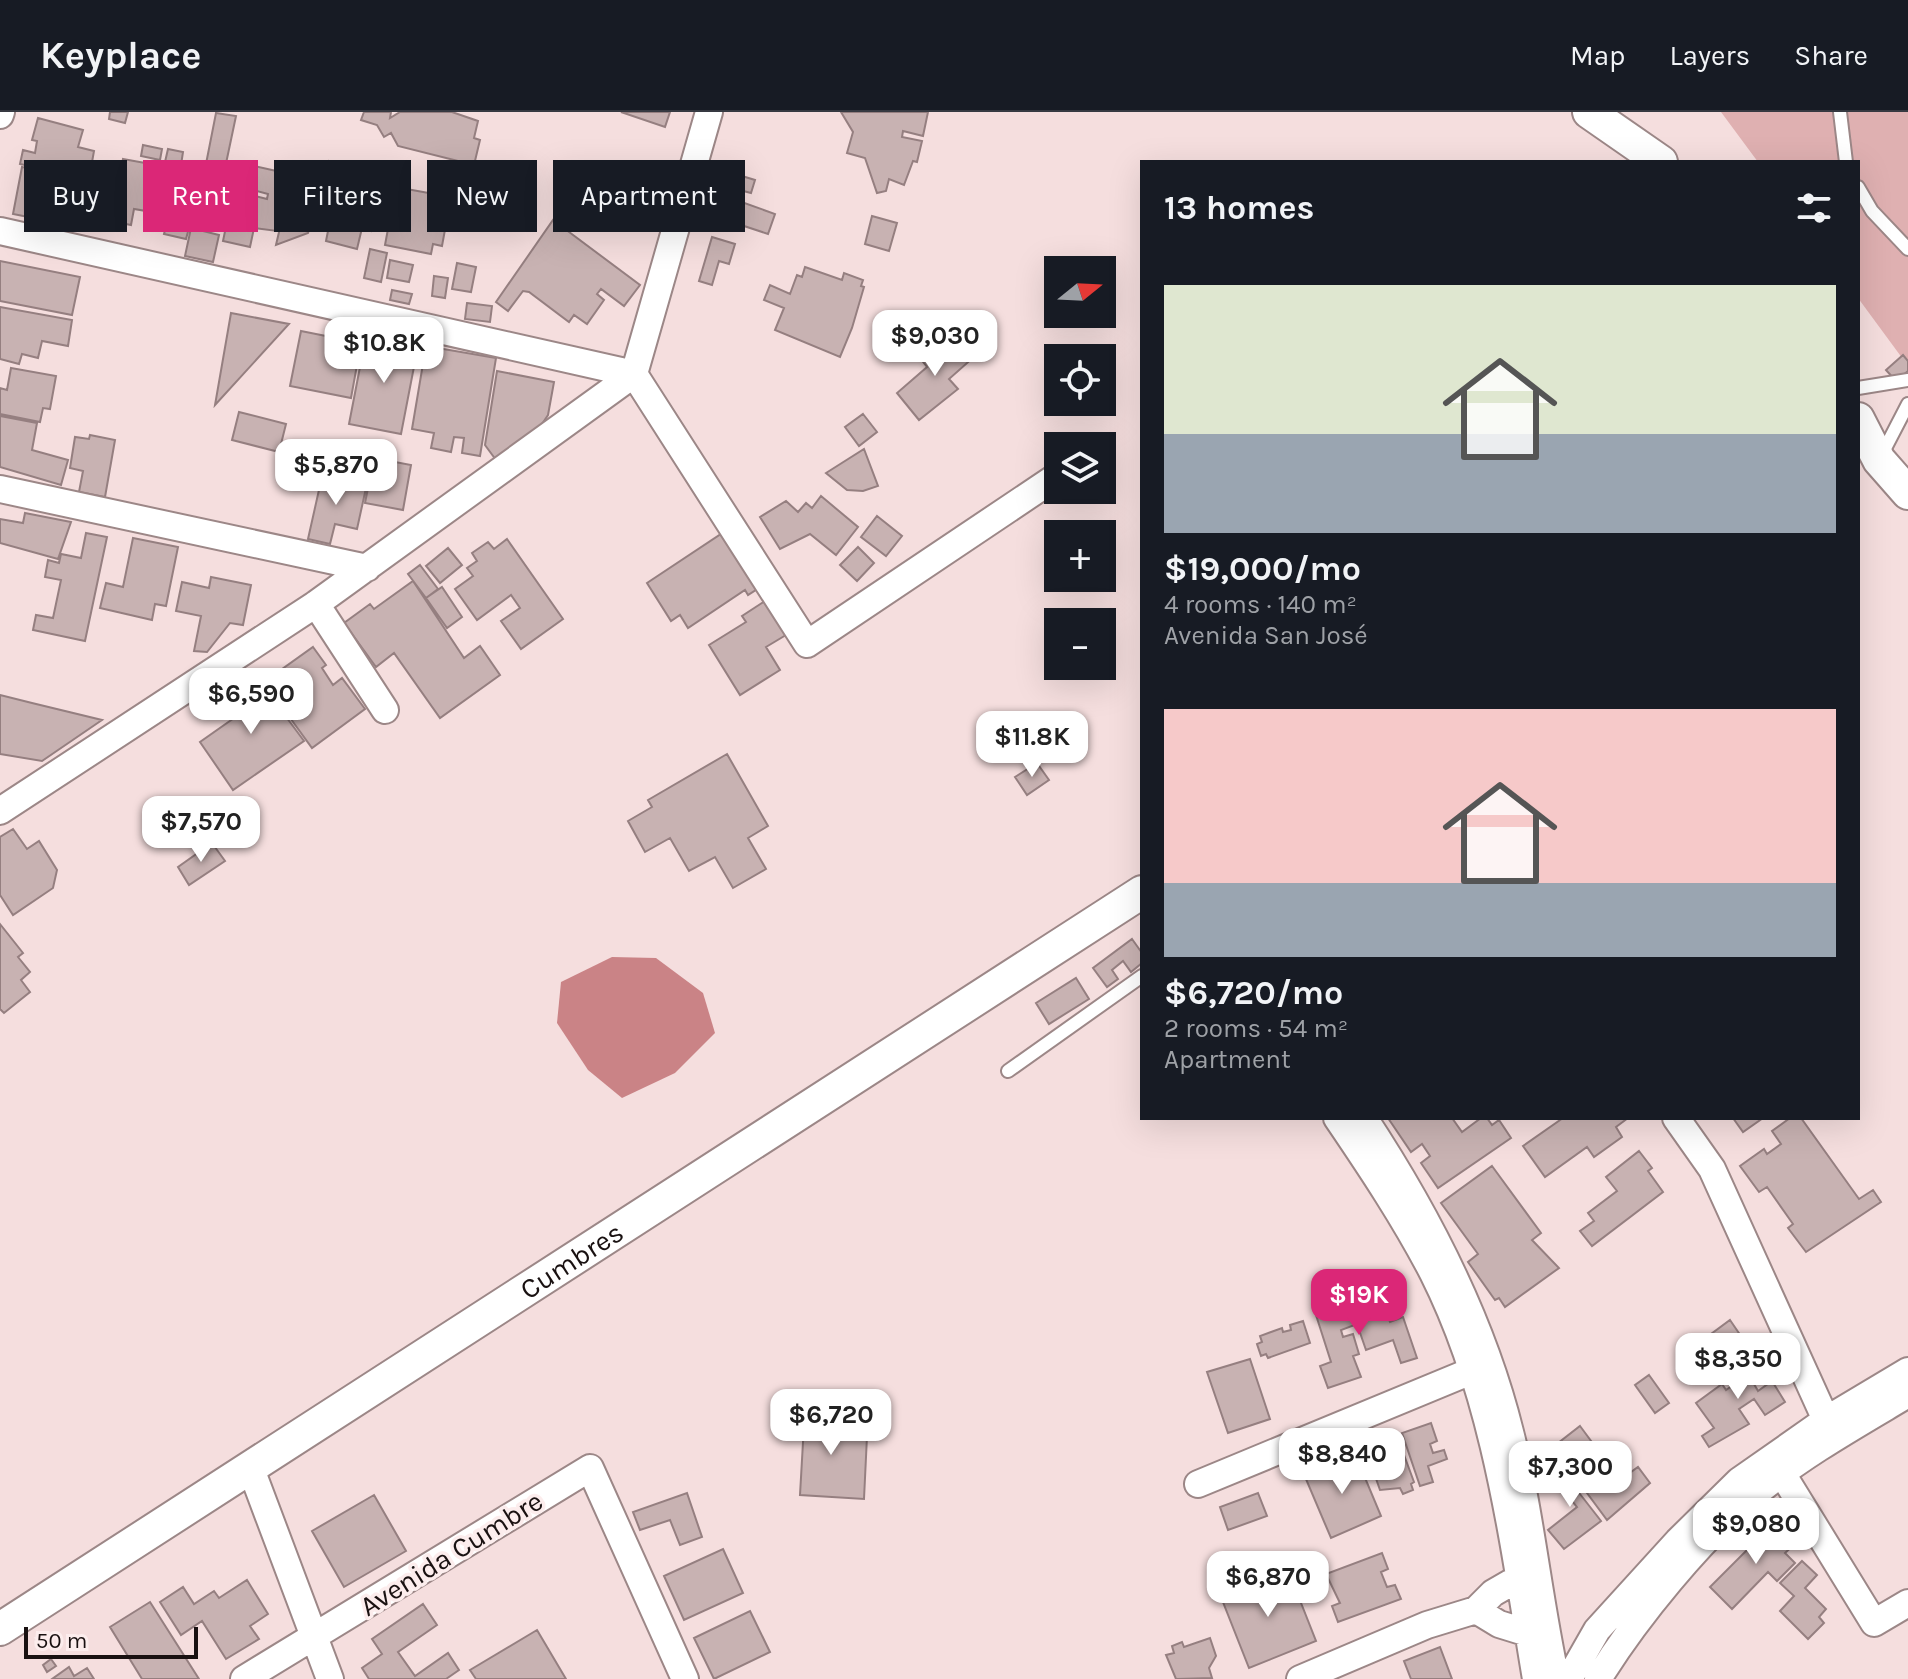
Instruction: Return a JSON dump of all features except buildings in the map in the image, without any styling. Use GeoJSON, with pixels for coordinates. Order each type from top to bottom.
{"type":"FeatureCollection","features":[{"type":"Feature","properties":{"kind":"street"},"geometry":{"type":"LineString","coordinates":[[0,811],[316,604],[634,374],[709,112]]}},
{"type":"Feature","properties":{"kind":"street"},"geometry":{"type":"LineString","coordinates":[[1589,112],[1658,160]]}},
{"type":"Feature","properties":{"kind":"street"},"geometry":{"type":"LineString","coordinates":[[0,231],[634,374],[807,644],[1044,485]]}},
{"type":"Feature","properties":{"kind":"street"},"geometry":{"type":"LineString","coordinates":[[1860,427],[1868,461],[1908,493]]}},
{"type":"Feature","properties":{"kind":"street"},"geometry":{"type":"LineString","coordinates":[[0,489],[367,568]]}},
{"type":"Feature","properties":{"kind":"street"},"geometry":{"type":"LineString","coordinates":[[316,604],[385,710]]}},
{"type":"Feature","properties":{"kind":"street","name":"Cumbres"},"geometry":{"type":"LineString","coordinates":[[0,1629],[1140,893]]}},
{"type":"Feature","properties":{"kind":"street"},"geometry":{"type":"LineString","coordinates":[[1338,1120],[1386,1190],[1434,1275],[1511,1432],[1556,1679]]}},
{"type":"Feature","properties":{"kind":"street"},"geometry":{"type":"LineString","coordinates":[[1365,1120],[1405,1180],[1451,1266],[1480,1367],[1536,1679]]}},
{"type":"Feature","properties":{"kind":"street"},"geometry":{"type":"LineString","coordinates":[[1677,1120],[1712,1169],[1826,1420]]}},
{"type":"Feature","properties":{"kind":"street"},"geometry":{"type":"LineString","coordinates":[[1198,1484],[1480,1367]]}},
{"type":"Feature","properties":{"kind":"street"},"geometry":{"type":"LineString","coordinates":[[1598,1679],[1619,1645],[1696,1554],[1778,1466],[1826,1420],[1908,1371]]}},
{"type":"Feature","properties":{"kind":"street"},"geometry":{"type":"LineString","coordinates":[[1569,1679],[1597,1630],[1678,1541],[1739,1481],[1778,1466],[1908,1394]]}},
{"type":"Feature","properties":{"kind":"street"},"geometry":{"type":"LineString","coordinates":[[1778,1466],[1874,1623],[1908,1603]]}},
{"type":"Feature","properties":{"kind":"street","name":"Avenida Cumbre"},"geometry":{"type":"LineString","coordinates":[[244,1679],[590,1468],[676,1675]]}},
{"type":"Feature","properties":{"kind":"street"},"geometry":{"type":"LineString","coordinates":[[251,1469],[312,1638],[330,1679]]}},
{"type":"Feature","properties":{"kind":"street"},"geometry":{"type":"LineString","coordinates":[[1300,1679],[1427,1625],[1476,1610],[1493,1593],[1519,1578]]}},
{"type":"Feature","properties":{"kind":"street"},"geometry":{"type":"LineString","coordinates":[[1476,1610],[1499,1624],[1528,1633]]}},
{"type":"Feature","properties":{"kind":"lane"},"geometry":{"type":"LineString","coordinates":[[1840,112],[1846,160]]}},
{"type":"Feature","properties":{"kind":"lane"},"geometry":{"type":"LineString","coordinates":[[1860,190],[1872,211],[1908,249]]}},
{"type":"Feature","properties":{"kind":"lane"},"geometry":{"type":"LineString","coordinates":[[1860,388],[1908,380]]}},
{"type":"Feature","properties":{"kind":"lane"},"geometry":{"type":"LineString","coordinates":[[1868,461],[1908,404]]}},
{"type":"Feature","properties":{"kind":"lane"},"geometry":{"type":"LineString","coordinates":[[1008,1071],[1140,977]]}},
{"type":"Feature","properties":{"kind":"shaded area"},"geometry":{"type":"Polygon","coordinates":[[[1721,112],[1908,112],[1908,366],[1860,301],[1860,160],[1757,160],[1721,112]]]}},
{"type":"Feature","properties":{"kind":"shaded area"},"geometry":{"type":"Polygon","coordinates":[[[612,957],[656,958],[703,993],[715,1033],[675,1073],[622,1098],[588,1070],[557,1023],[561,982],[612,957]]]}}]}
